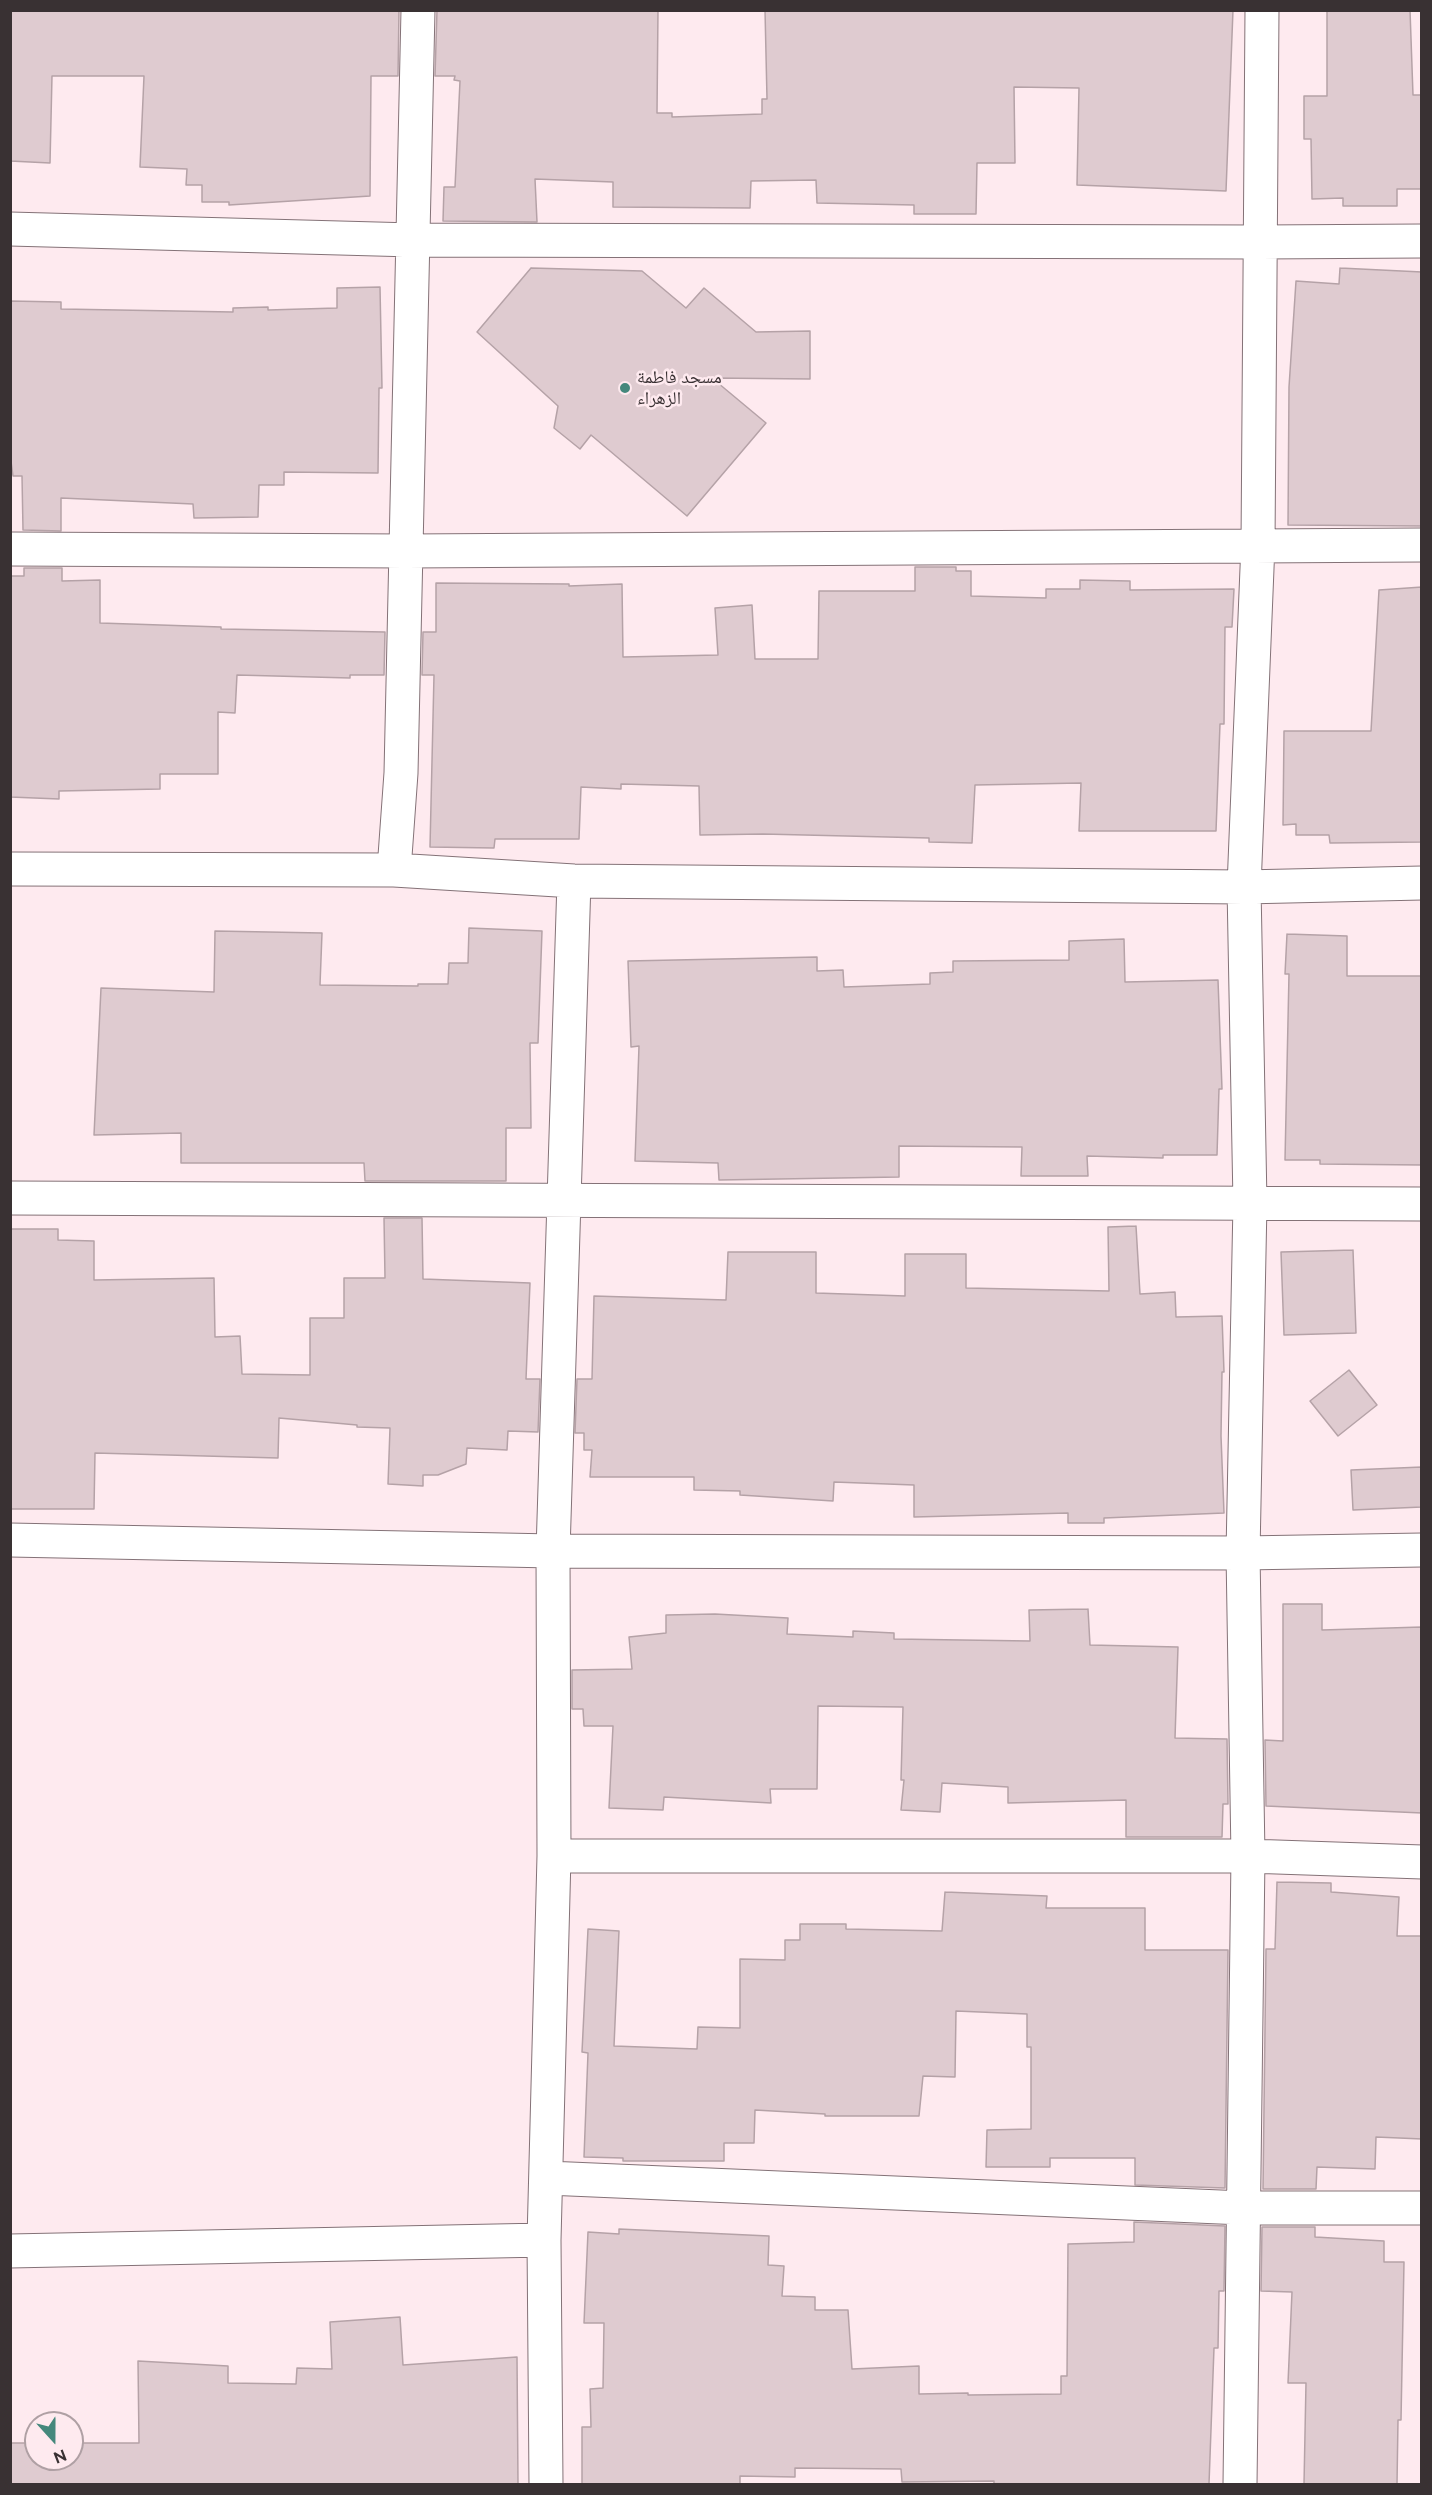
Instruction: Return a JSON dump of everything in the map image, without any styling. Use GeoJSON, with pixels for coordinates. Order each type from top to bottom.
{"type":"FeatureCollection","features":[{"type":"Feature","properties":{"kind":"street"},"geometry":{"type":"LineString","coordinates":[[394,870],[401,773],[418,10]]}},
{"type":"Feature","properties":{"kind":"street"},"geometry":{"type":"LineString","coordinates":[[1240,2484],[1248,1856],[1243,1553],[1250,1203],[1244,887],[1258,544],[1262,10]]}},
{"type":"Feature","properties":{"kind":"street"},"geometry":{"type":"LineString","coordinates":[[10,229],[413,240],[1422,241]]}},
{"type":"Feature","properties":{"kind":"street"},"geometry":{"type":"LineString","coordinates":[[10,549],[406,551],[1258,544],[1422,545]]}},
{"type":"Feature","properties":{"kind":"street"},"geometry":{"type":"LineString","coordinates":[[10,869],[394,870],[574,881],[1244,887],[1422,882]]}},
{"type":"Feature","properties":{"kind":"street"},"geometry":{"type":"LineString","coordinates":[[546,2484],[544,2240],[554,1856],[553,1551],[574,881]]}},
{"type":"Feature","properties":{"kind":"street"},"geometry":{"type":"LineString","coordinates":[[10,1198],[1422,1204]]}},
{"type":"Feature","properties":{"kind":"street"},"geometry":{"type":"LineString","coordinates":[[10,1540],[553,1551],[1243,1553],[1422,1550]]}},
{"type":"Feature","properties":{"kind":"street"},"geometry":{"type":"LineString","coordinates":[[554,1856],[1248,1856],[1422,1862]]}},
{"type":"Feature","properties":{"kind":"street"},"geometry":{"type":"LineString","coordinates":[[547,2178],[1243,2208],[1422,2208]]}},
{"type":"Feature","properties":{"kind":"street"},"geometry":{"type":"LineString","coordinates":[[10,2251],[544,2240]]}},
{"type":"Feature","properties":{"kind":"building"},"geometry":{"type":"Polygon","coordinates":[[[10,10],[399,10],[398,76],[371,76],[370,196],[229,205],[229,202],[202,202],[202,185],[186,185],[187,169],[140,167],[144,76],[52,76],[50,163],[10,161],[10,10]]]}},
{"type":"Feature","properties":{"kind":"building"},"geometry":{"type":"Polygon","coordinates":[[[437,10],[658,10],[657,113],[672,113],[672,117],[762,114],[762,99],[767,99],[765,10],[1233,10],[1226,191],[1077,185],[1079,88],[1014,87],[1015,163],[977,163],[976,214],[914,214],[914,205],[817,203],[816,180],[751,181],[750,208],[613,207],[613,182],[535,179],[537,222],[443,221],[444,187],[455,187],[460,81],[454,80],[455,76],[435,76],[437,10]]]}},
{"type":"Feature","properties":{"kind":"building"},"geometry":{"type":"Polygon","coordinates":[[[1327,10],[1410,10],[1413,95],[1422,95],[1422,189],[1397,189],[1397,206],[1343,206],[1343,198],[1312,199],[1311,139],[1304,139],[1304,96],[1327,96],[1327,10]]]}},
{"type":"Feature","properties":{"kind":"building"},"geometry":{"type":"Polygon","coordinates":[[[531,268],[642,271],[686,308],[704,288],[756,332],[810,331],[810,379],[712,378],[766,423],[687,516],[591,435],[580,449],[554,428],[558,406],[477,332],[531,268]]]}},
{"type":"Feature","properties":{"kind":"building"},"geometry":{"type":"Polygon","coordinates":[[[1340,268],[1422,272],[1422,526],[1288,525],[1289,387],[1296,281],[1339,284],[1340,268]]]}},
{"type":"Feature","properties":{"kind":"building"},"geometry":{"type":"Polygon","coordinates":[[[380,287],[382,388],[379,388],[378,473],[284,472],[284,485],[259,485],[258,517],[194,518],[193,504],[61,498],[61,531],[23,530],[22,476],[13,476],[10,454],[10,301],[61,302],[61,309],[233,312],[233,308],[268,307],[268,310],[337,308],[337,288],[380,287]]]}},
{"type":"Feature","properties":{"kind":"building"},"geometry":{"type":"Polygon","coordinates":[[[915,567],[956,567],[956,571],[971,571],[971,596],[1046,598],[1046,589],[1080,589],[1080,580],[1130,581],[1130,590],[1234,589],[1232,627],[1225,627],[1224,724],[1220,724],[1216,831],[1079,831],[1081,783],[975,785],[972,843],[929,842],[929,838],[763,834],[700,835],[699,786],[621,784],[621,789],[581,787],[579,839],[495,839],[494,848],[430,847],[434,675],[422,675],[423,632],[436,632],[436,583],[569,584],[569,586],[622,584],[623,657],[718,655],[715,608],[752,605],[755,659],[818,659],[819,591],[915,591],[915,567]]]}},
{"type":"Feature","properties":{"kind":"building"},"geometry":{"type":"Polygon","coordinates":[[[24,568],[62,568],[62,581],[100,580],[100,623],[221,627],[221,629],[385,632],[384,675],[350,675],[350,678],[237,675],[235,713],[218,712],[218,774],[160,774],[160,789],[59,791],[59,799],[10,797],[11,576],[24,576],[24,568]]]}},
{"type":"Feature","properties":{"kind":"building"},"geometry":{"type":"Polygon","coordinates":[[[1422,587],[1422,842],[1330,843],[1329,835],[1296,835],[1296,824],[1283,825],[1284,731],[1371,731],[1379,590],[1422,587]]]}},
{"type":"Feature","properties":{"kind":"building"},"geometry":{"type":"Polygon","coordinates":[[[469,928],[542,931],[538,1043],[530,1043],[531,1128],[506,1128],[506,1181],[365,1181],[364,1163],[181,1163],[181,1133],[94,1135],[101,988],[214,992],[215,931],[322,933],[320,985],[448,984],[449,963],[468,963],[469,928]]]}},
{"type":"Feature","properties":{"kind":"building"},"geometry":{"type":"Polygon","coordinates":[[[1287,934],[1347,936],[1347,976],[1422,976],[1422,1165],[1320,1164],[1320,1160],[1285,1160],[1289,974],[1285,974],[1287,934]]]}},
{"type":"Feature","properties":{"kind":"building"},"geometry":{"type":"Polygon","coordinates":[[[1124,939],[1125,982],[1218,980],[1222,1089],[1219,1089],[1217,1155],[1163,1155],[1163,1158],[1087,1156],[1088,1176],[1021,1176],[1022,1147],[899,1146],[899,1177],[719,1180],[718,1163],[635,1161],[639,1046],[631,1047],[628,961],[817,957],[817,971],[843,970],[844,987],[930,984],[930,973],[953,972],[953,961],[1069,960],[1069,941],[1124,939]]]}},
{"type":"Feature","properties":{"kind":"building"},"geometry":{"type":"Polygon","coordinates":[[[384,1218],[422,1218],[423,1279],[530,1283],[526,1379],[540,1379],[538,1432],[508,1431],[507,1450],[467,1448],[466,1464],[438,1475],[423,1475],[423,1486],[388,1484],[390,1428],[357,1427],[357,1425],[279,1418],[278,1458],[95,1453],[94,1509],[10,1509],[10,1229],[58,1229],[58,1240],[94,1241],[94,1280],[214,1278],[215,1337],[240,1336],[242,1374],[310,1375],[310,1318],[344,1318],[344,1278],[385,1278],[384,1218]]]}},
{"type":"Feature","properties":{"kind":"building"},"geometry":{"type":"Polygon","coordinates":[[[1136,1226],[1140,1294],[1175,1292],[1176,1317],[1222,1316],[1224,1372],[1222,1372],[1221,1436],[1224,1513],[1104,1518],[1104,1523],[1068,1523],[1068,1513],[914,1517],[914,1485],[834,1482],[833,1501],[740,1495],[740,1491],[694,1490],[694,1477],[590,1477],[592,1450],[584,1450],[584,1433],[575,1433],[577,1379],[592,1379],[594,1296],[726,1300],[728,1252],[816,1252],[816,1293],[905,1296],[905,1254],[966,1254],[966,1288],[1109,1291],[1108,1227],[1136,1226]]]}},
{"type":"Feature","properties":{"kind":"building"},"geometry":{"type":"Polygon","coordinates":[[[1353,1250],[1356,1333],[1284,1335],[1281,1252],[1353,1250]]]}},
{"type":"Feature","properties":{"kind":"building"},"geometry":{"type":"Polygon","coordinates":[[[1349,1370],[1377,1405],[1338,1436],[1310,1401],[1349,1370]]]}},
{"type":"Feature","properties":{"kind":"building"},"geometry":{"type":"Polygon","coordinates":[[[1422,1467],[1422,1507],[1353,1510],[1351,1470],[1422,1467]]]}},
{"type":"Feature","properties":{"kind":"building"},"geometry":{"type":"Polygon","coordinates":[[[1283,1604],[1322,1604],[1322,1630],[1422,1627],[1422,1813],[1266,1806],[1265,1740],[1283,1741],[1283,1604]]]}},
{"type":"Feature","properties":{"kind":"building"},"geometry":{"type":"Polygon","coordinates":[[[1088,1609],[1090,1645],[1178,1647],[1175,1738],[1227,1739],[1228,1804],[1223,1804],[1222,1837],[1126,1837],[1126,1800],[1008,1803],[1008,1787],[942,1783],[940,1812],[901,1810],[904,1780],[901,1780],[903,1707],[818,1706],[817,1789],[770,1789],[771,1803],[664,1797],[663,1810],[609,1808],[613,1726],[584,1726],[583,1709],[572,1709],[572,1670],[632,1669],[629,1637],[666,1633],[666,1615],[715,1614],[788,1618],[787,1634],[853,1637],[853,1631],[894,1633],[894,1639],[1030,1641],[1029,1610],[1088,1609]]]}},
{"type":"Feature","properties":{"kind":"building"},"geometry":{"type":"Polygon","coordinates":[[[1277,1882],[1331,1883],[1331,1892],[1399,1897],[1397,1936],[1422,1936],[1422,2139],[1376,2137],[1375,2169],[1317,2167],[1316,2189],[1263,2189],[1266,1949],[1275,1949],[1277,1882]]]}},
{"type":"Feature","properties":{"kind":"building"},"geometry":{"type":"Polygon","coordinates":[[[945,1892],[1047,1896],[1046,1908],[1145,1908],[1145,1950],[1228,1950],[1225,2188],[1135,2185],[1135,2158],[1050,2158],[1050,2167],[986,2167],[987,2130],[1031,2129],[1031,2047],[1027,2047],[1027,2014],[956,2011],[955,2077],[923,2076],[919,2116],[825,2116],[825,2114],[755,2110],[754,2143],[724,2143],[724,2161],[623,2161],[623,2158],[584,2157],[588,2053],[582,2052],[588,1929],[619,1931],[614,2046],[697,2049],[698,2027],[740,2028],[740,1959],[785,1960],[785,1940],[800,1940],[800,1924],[846,1924],[846,1929],[942,1931],[945,1892]]]}},
{"type":"Feature","properties":{"kind":"building"},"geometry":{"type":"Polygon","coordinates":[[[1134,2222],[1225,2226],[1224,2291],[1219,2291],[1218,2348],[1214,2348],[1209,2484],[902,2482],[901,2469],[795,2468],[795,2477],[740,2476],[740,2484],[582,2484],[582,2427],[591,2427],[590,2389],[603,2388],[604,2323],[584,2323],[588,2232],[619,2234],[619,2229],[769,2236],[768,2265],[784,2266],[782,2296],[815,2297],[815,2310],[848,2310],[852,2369],[919,2366],[919,2394],[1061,2394],[1061,2376],[1067,2376],[1068,2244],[1134,2242],[1134,2222]]]}},
{"type":"Feature","properties":{"kind":"building"},"geometry":{"type":"Polygon","coordinates":[[[1262,2227],[1315,2227],[1315,2237],[1384,2241],[1384,2262],[1404,2262],[1401,2420],[1398,2420],[1397,2484],[1304,2484],[1306,2383],[1288,2383],[1292,2292],[1261,2291],[1262,2227]]]}},
{"type":"Feature","properties":{"kind":"building"},"geometry":{"type":"Polygon","coordinates":[[[400,2317],[403,2365],[517,2357],[518,2484],[10,2484],[10,2443],[24,2443],[24,2471],[84,2471],[84,2443],[139,2443],[138,2361],[228,2366],[228,2383],[296,2384],[297,2368],[332,2369],[330,2322],[400,2317]]]}},
{"type":"Feature","properties":{"kind":"place","name":"مسجد فاطمة الزهراء"},"geometry":{"type":"Point","coordinates":[625,388]}}]}
